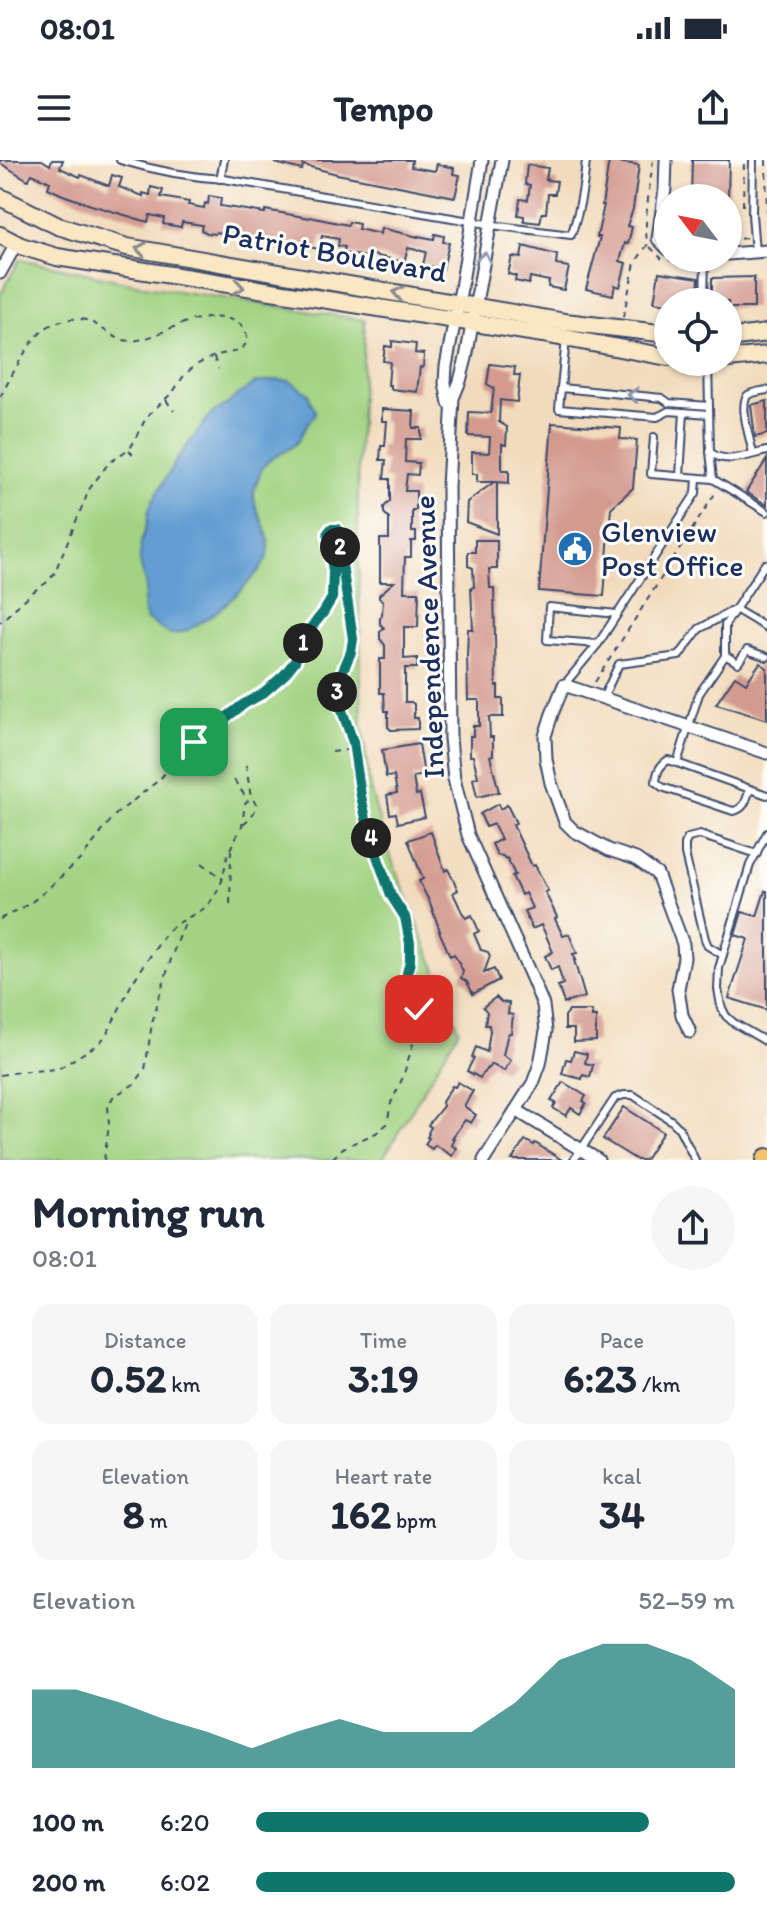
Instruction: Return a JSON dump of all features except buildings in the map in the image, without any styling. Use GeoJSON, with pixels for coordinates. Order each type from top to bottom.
{"type":"FeatureCollection","features":[{"type":"Feature","properties":{"kind":"main road","name":"Patriot Boulevard"},"geometry":{"type":"LineString","coordinates":[[0,197],[58,226],[127,247],[565,322],[654,332]]}},
{"type":"Feature","properties":{"kind":"main road","name":"Patriot Boulevard"},"geometry":{"type":"LineString","coordinates":[[0,235],[16,244],[57,257],[654,355]]}},
{"type":"Feature","properties":{"kind":"main road"},"geometry":{"type":"LineString","coordinates":[[742,336],[767,333]]}},
{"type":"Feature","properties":{"kind":"main road"},"geometry":{"type":"LineString","coordinates":[[742,358],[767,355]]}},
{"type":"Feature","properties":{"kind":"street","name":"Independence Avenue"},"geometry":{"type":"LineString","coordinates":[[482,160],[472,221],[463,323],[463,372],[453,398],[448,487],[450,738],[454,779],[468,835],[543,1005],[546,1031],[533,1083],[484,1160]]}},
{"type":"Feature","properties":{"kind":"street","name":"Independence Avenue"},"geometry":{"type":"LineString","coordinates":[[466,304],[490,224],[502,160]]}},
{"type":"Feature","properties":{"kind":"street"},"geometry":{"type":"LineString","coordinates":[[665,184],[666,160]]}},
{"type":"Feature","properties":{"kind":"street"},"geometry":{"type":"LineString","coordinates":[[0,273],[16,244]]}},
{"type":"Feature","properties":{"kind":"street","name":"Independence Avenue"},"geometry":{"type":"LineString","coordinates":[[452,415],[445,375],[448,349],[463,323]]}},
{"type":"Feature","properties":{"kind":"street"},"geometry":{"type":"LineString","coordinates":[[690,1032],[682,1015],[678,989],[684,958],[683,944],[657,874],[636,859],[609,850],[574,831],[565,822],[551,783],[545,736],[564,685],[767,753]]}},
{"type":"Feature","properties":{"kind":"street"},"geometry":{"type":"LineString","coordinates":[[516,1110],[598,1160]]}},
{"type":"Feature","properties":{"kind":"lane"},"geometry":{"type":"LineString","coordinates":[[120,160],[145,168],[571,235],[584,186],[586,160]]}},
{"type":"Feature","properties":{"kind":"lane"},"geometry":{"type":"LineString","coordinates":[[220,179],[224,160]]}},
{"type":"Feature","properties":{"kind":"lane"},"geometry":{"type":"LineString","coordinates":[[753,160],[752,214],[761,251]]}},
{"type":"Feature","properties":{"kind":"lane"},"geometry":{"type":"LineString","coordinates":[[566,339],[559,409],[657,417],[669,411],[709,414]]}},
{"type":"Feature","properties":{"kind":"lane"},"geometry":{"type":"LineString","coordinates":[[708,376],[713,479]]}},
{"type":"Feature","properties":{"kind":"lane"},"geometry":{"type":"LineString","coordinates":[[561,388],[709,406]]}},
{"type":"Feature","properties":{"kind":"lane"},"geometry":{"type":"LineString","coordinates":[[753,454],[743,410],[744,399],[749,394],[767,390]]}},
{"type":"Feature","properties":{"kind":"lane"},"geometry":{"type":"LineString","coordinates":[[669,403],[669,411]]}},
{"type":"Feature","properties":{"kind":"lane"},"geometry":{"type":"LineString","coordinates":[[680,476],[684,412]]}},
{"type":"Feature","properties":{"kind":"lane"},"geometry":{"type":"LineString","coordinates":[[654,437],[651,474],[713,479],[767,512]]}},
{"type":"Feature","properties":{"kind":"lane"},"geometry":{"type":"LineString","coordinates":[[710,452],[720,459],[767,451]]}},
{"type":"Feature","properties":{"kind":"lane"},"geometry":{"type":"LineString","coordinates":[[564,685],[598,644],[696,493],[697,478]]}},
{"type":"Feature","properties":{"kind":"lane"},"geometry":{"type":"LineString","coordinates":[[677,763],[699,694],[725,655],[725,625],[765,564],[767,566]]}},
{"type":"Feature","properties":{"kind":"lane"},"geometry":{"type":"LineString","coordinates":[[598,644],[547,640],[549,607],[617,614]]}},
{"type":"Feature","properties":{"kind":"lane"},"geometry":{"type":"LineString","coordinates":[[735,609],[767,628]]}},
{"type":"Feature","properties":{"kind":"lane"},"geometry":{"type":"LineString","coordinates":[[603,698],[619,664],[679,656],[699,629],[735,609]]}},
{"type":"Feature","properties":{"kind":"lane"},"geometry":{"type":"LineString","coordinates":[[725,655],[738,663],[747,650],[767,657]]}},
{"type":"Feature","properties":{"kind":"lane"},"geometry":{"type":"LineString","coordinates":[[750,789],[745,805],[733,811],[662,787],[656,782],[661,765],[668,760],[767,795]]}},
{"type":"Feature","properties":{"kind":"lane"},"geometry":{"type":"LineString","coordinates":[[767,833],[750,865],[719,968],[718,989],[726,1016],[767,1042]]}},
{"type":"Feature","properties":{"kind":"lane"},"geometry":{"type":"LineString","coordinates":[[723,955],[708,946],[705,939],[685,844],[688,838],[700,835],[757,854]]}},
{"type":"Feature","properties":{"kind":"lane"},"geometry":{"type":"LineString","coordinates":[[574,1160],[615,1098],[624,1095],[633,1095],[672,1121],[679,1128],[695,1160]]}},
{"type":"Feature","properties":{"kind":"path"},"geometry":{"type":"LineString","coordinates":[[622,317],[635,263],[648,244],[646,226],[653,160]]}},
{"type":"Feature","properties":{"kind":"path"},"geometry":{"type":"LineString","coordinates":[[766,160],[767,218]]}},
{"type":"Feature","properties":{"kind":"path"},"geometry":{"type":"LineString","coordinates":[[742,238],[746,238]]}},
{"type":"Feature","properties":{"kind":"path"},"geometry":{"type":"LineString","coordinates":[[0,397],[35,337],[46,328],[67,319],[86,319],[129,341],[142,340],[198,319],[224,318],[238,322],[246,331],[247,343],[239,351],[219,354],[194,366],[173,392],[147,416],[134,442],[108,464],[94,482],[54,574],[0,622]]}},
{"type":"Feature","properties":{"kind":"path"},"geometry":{"type":"LineString","coordinates":[[213,356],[218,367],[219,354]]}},
{"type":"Feature","properties":{"kind":"path"},"geometry":{"type":"LineString","coordinates":[[165,399],[174,411]]}},
{"type":"Feature","properties":{"kind":"path"},"geometry":{"type":"LineString","coordinates":[[128,449],[136,459]]}},
{"type":"Feature","properties":{"kind":"path"},"geometry":{"type":"LineString","coordinates":[[587,693],[721,484]]}},
{"type":"Feature","properties":{"kind":"path"},"geometry":{"type":"LineString","coordinates":[[0,919],[43,893],[82,858],[114,816],[160,779],[186,748],[262,694],[290,669],[309,630],[332,598],[333,572],[328,533],[337,529],[353,639],[338,682],[337,696],[354,749],[370,836],[391,895],[405,917],[410,943],[407,973],[417,1000],[419,1021],[403,1077],[391,1103],[387,1124],[376,1133],[343,1148],[331,1160]]}},
{"type":"Feature","properties":{"kind":"path"},"geometry":{"type":"LineString","coordinates":[[332,752],[354,749]]}},
{"type":"Feature","properties":{"kind":"path"},"geometry":{"type":"LineString","coordinates":[[0,1075],[58,1069],[95,1047],[109,1030],[132,983],[159,942],[175,925],[209,904],[222,880],[231,848],[243,824],[244,809],[249,799],[246,765]]}},
{"type":"Feature","properties":{"kind":"path"},"geometry":{"type":"LineString","coordinates":[[234,780],[257,804],[253,814],[243,824]]}},
{"type":"Feature","properties":{"kind":"path"},"geometry":{"type":"LineString","coordinates":[[230,837],[236,840]]}},
{"type":"Feature","properties":{"kind":"path"},"geometry":{"type":"LineString","coordinates":[[230,904],[231,848]]}},
{"type":"Feature","properties":{"kind":"path"},"geometry":{"type":"LineString","coordinates":[[202,863],[230,891]]}},
{"type":"Feature","properties":{"kind":"path"},"geometry":{"type":"LineString","coordinates":[[104,1160],[109,1125],[108,1106],[113,1097],[134,1084],[145,1070],[152,1023],[186,921]]}},
{"type":"Feature","properties":{"kind":"green space"},"geometry":{"type":"Polygon","coordinates":[[[20,259],[145,286],[365,320],[358,461],[358,543],[362,726],[370,789],[388,850],[459,1030],[382,1160],[0,1160],[0,295],[20,259]]]}},
{"type":"Feature","properties":{"kind":"water"},"geometry":{"type":"Polygon","coordinates":[[[290,381],[309,394],[315,413],[294,446],[266,463],[256,484],[254,501],[267,535],[268,554],[254,576],[212,615],[183,632],[165,632],[147,620],[143,608],[146,587],[140,562],[141,542],[153,500],[178,458],[211,414],[255,383],[290,381]]]}},
{"type":"Feature","properties":{"kind":"place","name":"Glenview Post Office"},"geometry":{"type":"Point","coordinates":[575,549]}},
{"type":"Feature","properties":{"kind":"route"},"geometry":{"type":"LineString","coordinates":[[194,742],[262,694],[290,669],[309,630],[332,598],[334,582],[328,533],[331,529],[337,529],[353,639],[351,652],[340,674],[337,696],[353,742],[370,836],[391,895],[405,917],[410,943],[407,973],[419,1009]]}}]}
